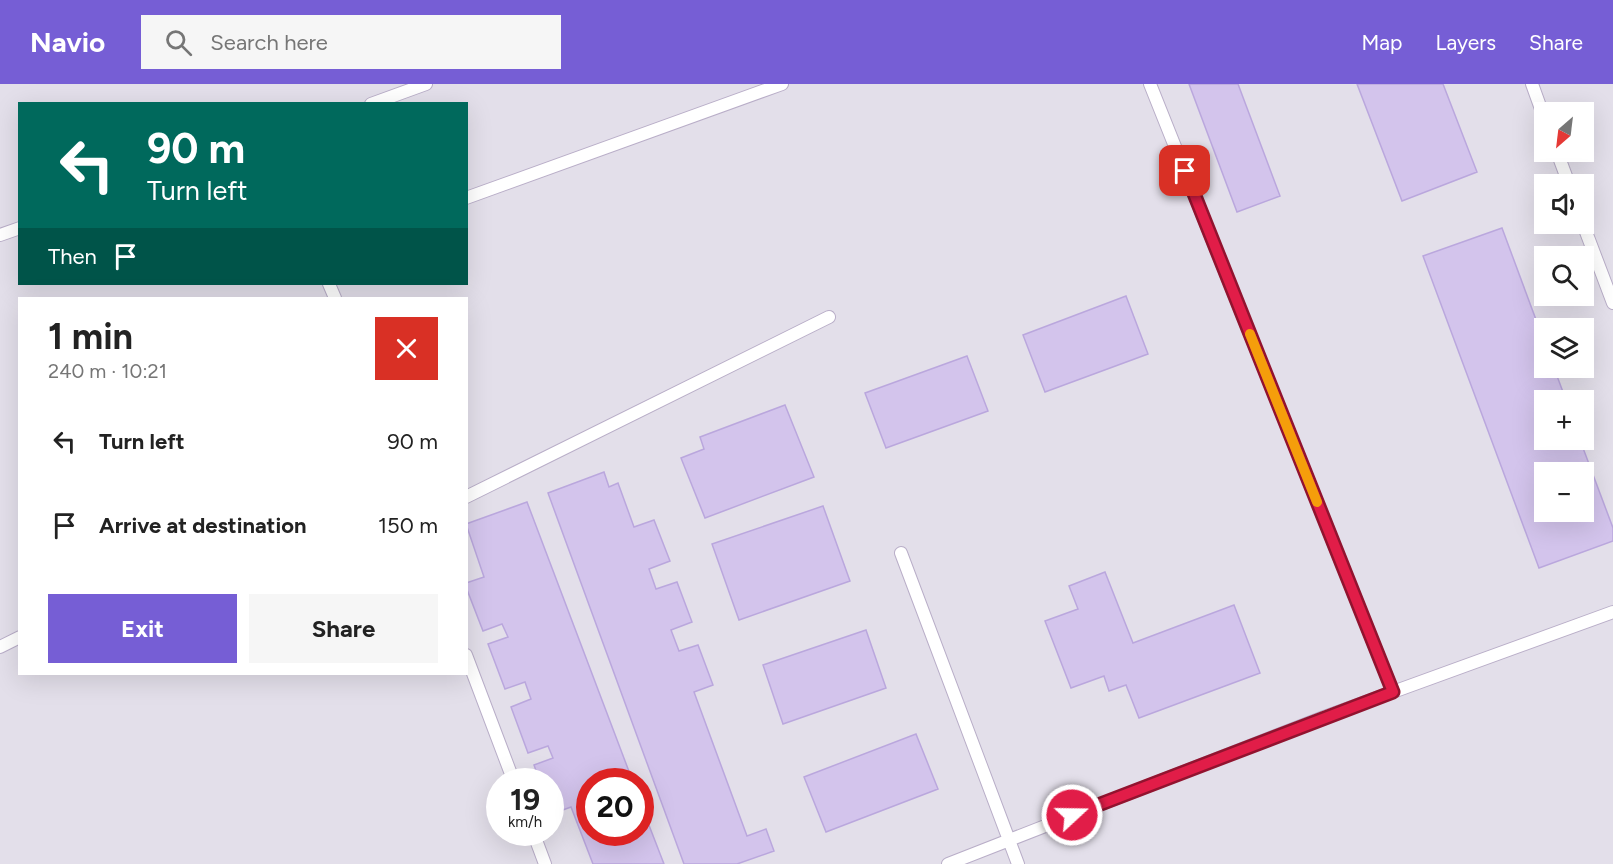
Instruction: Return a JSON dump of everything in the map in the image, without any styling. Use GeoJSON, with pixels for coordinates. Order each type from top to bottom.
{"type":"FeatureCollection","features":[{"type":"Feature","properties":{"kind":"lane"},"geometry":{"type":"LineString","coordinates":[[376,102],[426,84]]}},
{"type":"Feature","properties":{"kind":"lane"},"geometry":{"type":"LineString","coordinates":[[468,197],[782,84]]}},
{"type":"Feature","properties":{"kind":"lane"},"geometry":{"type":"LineString","coordinates":[[1150,84],[1393,692]]}},
{"type":"Feature","properties":{"kind":"lane"},"geometry":{"type":"LineString","coordinates":[[1532,84],[1538,102]]}},
{"type":"Feature","properties":{"kind":"lane"},"geometry":{"type":"LineString","coordinates":[[0,235],[18,229]]}},
{"type":"Feature","properties":{"kind":"lane"},"geometry":{"type":"LineString","coordinates":[[1587,234],[1613,303]]}},
{"type":"Feature","properties":{"kind":"lane"},"geometry":{"type":"LineString","coordinates":[[468,496],[829,317]]}},
{"type":"Feature","properties":{"kind":"lane"},"geometry":{"type":"LineString","coordinates":[[901,553],[1018,864]]}},
{"type":"Feature","properties":{"kind":"lane"},"geometry":{"type":"LineString","coordinates":[[948,864],[1393,692],[1613,612]]}},
{"type":"Feature","properties":{"kind":"lane"},"geometry":{"type":"LineString","coordinates":[[0,647],[18,638]]}},
{"type":"Feature","properties":{"kind":"lane"},"geometry":{"type":"LineString","coordinates":[[468,661],[509,768]]}},
{"type":"Feature","properties":{"kind":"lane"},"geometry":{"type":"LineString","coordinates":[[538,846],[545,864]]}},
{"type":"Feature","properties":{"kind":"shaded area"},"geometry":{"type":"Polygon","coordinates":[[[0,84],[1613,84],[1613,864],[0,864],[0,84]]]}},
{"type":"Feature","properties":{"kind":"building"},"geometry":{"type":"Polygon","coordinates":[[[1189,84],[1238,84],[1280,196],[1237,212],[1189,84]]]}},
{"type":"Feature","properties":{"kind":"building"},"geometry":{"type":"Polygon","coordinates":[[[1357,84],[1443,84],[1477,172],[1402,201],[1357,84]]]}},
{"type":"Feature","properties":{"kind":"building"},"geometry":{"type":"Polygon","coordinates":[[[1502,228],[1535,318],[1534,378],[1558,378],[1562,390],[1534,390],[1534,450],[1584,450],[1588,462],[1534,462],[1534,522],[1594,522],[1594,477],[1613,528],[1613,541],[1539,568],[1423,256],[1502,228]]]}},
{"type":"Feature","properties":{"kind":"building"},"geometry":{"type":"Polygon","coordinates":[[[1126,296],[1148,354],[1045,392],[1023,335],[1126,296]]]}},
{"type":"Feature","properties":{"kind":"building"},"geometry":{"type":"Polygon","coordinates":[[[967,356],[988,411],[886,448],[865,393],[967,356]]]}},
{"type":"Feature","properties":{"kind":"building"},"geometry":{"type":"Polygon","coordinates":[[[785,405],[814,477],[705,518],[681,458],[704,449],[700,437],[785,405]]]}},
{"type":"Feature","properties":{"kind":"building"},"geometry":{"type":"Polygon","coordinates":[[[604,472],[609,487],[618,483],[634,527],[654,520],[670,561],[649,569],[656,589],[677,582],[692,622],[671,630],[679,651],[698,645],[713,685],[694,692],[747,836],[766,829],[774,851],[737,864],[684,864],[654,782],[654,768],[649,768],[548,493],[604,472]]]}},
{"type":"Feature","properties":{"kind":"building"},"geometry":{"type":"Polygon","coordinates":[[[527,502],[628,768],[576,768],[576,820],[571,807],[564,810],[564,768],[535,768],[534,765],[553,758],[548,746],[528,753],[511,707],[531,699],[525,682],[505,689],[488,644],[508,637],[502,624],[483,631],[468,592],[468,582],[484,577],[468,530],[468,523],[527,502]]]}},
{"type":"Feature","properties":{"kind":"building"},"geometry":{"type":"Polygon","coordinates":[[[823,506],[850,581],[739,620],[712,544],[823,506]]]}},
{"type":"Feature","properties":{"kind":"building"},"geometry":{"type":"Polygon","coordinates":[[[1105,572],[1133,643],[1234,605],[1260,673],[1139,718],[1126,685],[1109,691],[1104,676],[1071,688],[1045,621],[1078,609],[1069,586],[1105,572]]]}},
{"type":"Feature","properties":{"kind":"building"},"geometry":{"type":"Polygon","coordinates":[[[866,630],[886,688],[783,724],[763,665],[866,630]]]}},
{"type":"Feature","properties":{"kind":"building"},"geometry":{"type":"Polygon","coordinates":[[[916,734],[938,789],[826,832],[804,777],[916,734]]]}},
{"type":"Feature","properties":{"kind":"building"},"geometry":{"type":"Polygon","coordinates":[[[654,838],[664,864],[593,864],[586,846],[654,846],[654,838]]]}},
{"type":"Feature","properties":{"kind":"slow traffic"},"geometry":{"type":"LineString","coordinates":[[1250,334],[1317,502]]}},
{"type":"Feature","properties":{"kind":"route"},"geometry":{"type":"LineString","coordinates":[[1072,815],[1393,692],[1185,171]]}}]}
